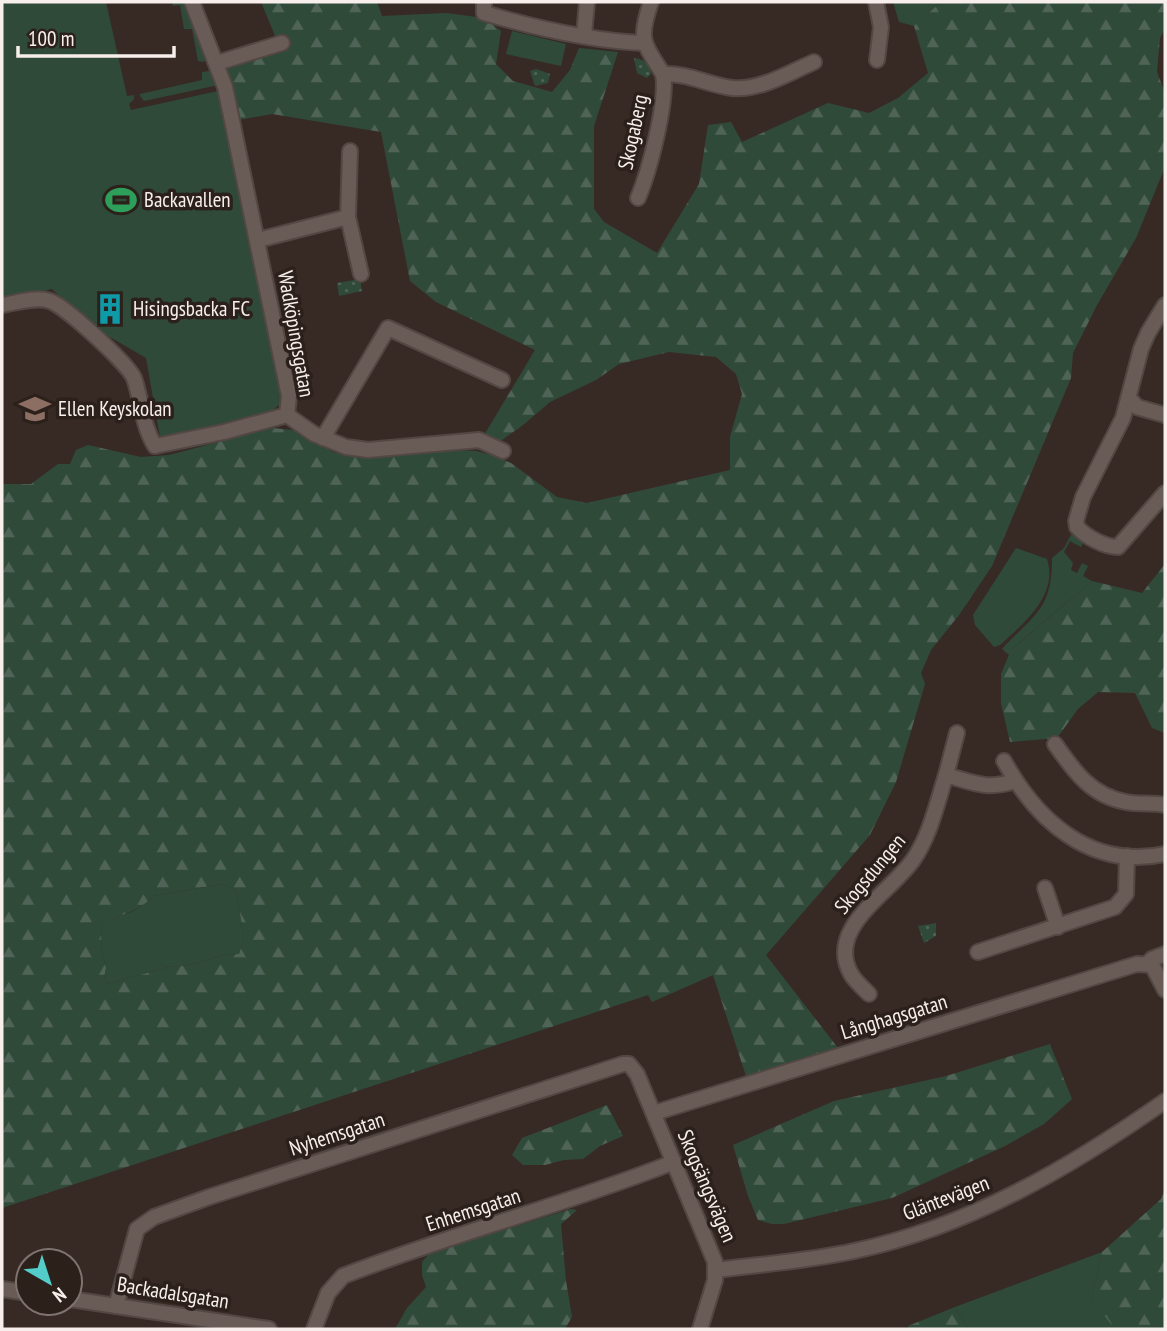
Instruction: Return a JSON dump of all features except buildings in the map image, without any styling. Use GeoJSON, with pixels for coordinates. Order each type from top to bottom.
{"type":"FeatureCollection","features":[{"type":"Feature","properties":{"kind":"street","name":"Wadköpingsgatan"},"geometry":{"type":"LineString","coordinates":[[2,305],[36,299],[52,301],[124,363],[133,376],[147,432],[155,446],[224,432],[287,415],[289,397],[225,87],[192,2]]}},
{"type":"Feature","properties":{"kind":"street"},"geometry":{"type":"LineString","coordinates":[[484,2],[484,13],[534,26],[644,43],[644,26],[651,2]]}},
{"type":"Feature","properties":{"kind":"street"},"geometry":{"type":"LineString","coordinates":[[584,35],[587,2]]}},
{"type":"Feature","properties":{"kind":"street"},"geometry":{"type":"LineString","coordinates":[[876,2],[881,27],[877,60]]}},
{"type":"Feature","properties":{"kind":"street"},"geometry":{"type":"LineString","coordinates":[[217,63],[282,43]]}},
{"type":"Feature","properties":{"kind":"street","name":"Skogaberg"},"geometry":{"type":"LineString","coordinates":[[638,198],[648,175],[662,99],[663,74],[644,43]]}},
{"type":"Feature","properties":{"kind":"street","name":"Skogaberg"},"geometry":{"type":"LineString","coordinates":[[663,74],[678,73],[733,88],[746,88],[814,62]]}},
{"type":"Feature","properties":{"kind":"street"},"geometry":{"type":"LineString","coordinates":[[350,151],[348,217],[361,274]]}},
{"type":"Feature","properties":{"kind":"street"},"geometry":{"type":"LineString","coordinates":[[258,240],[348,217]]}},
{"type":"Feature","properties":{"kind":"street"},"geometry":{"type":"LineString","coordinates":[[1165,305],[1141,349],[1130,406],[1083,497],[1076,521],[1077,527],[1088,536],[1118,547],[1165,492]]}},
{"type":"Feature","properties":{"kind":"street"},"geometry":{"type":"LineString","coordinates":[[323,438],[388,327],[502,380]]}},
{"type":"Feature","properties":{"kind":"street"},"geometry":{"type":"LineString","coordinates":[[1130,406],[1165,415]]}},
{"type":"Feature","properties":{"kind":"street"},"geometry":{"type":"LineString","coordinates":[[287,415],[323,438],[346,447],[368,450],[479,440],[503,451]]}},
{"type":"Feature","properties":{"kind":"street","name":"Skogsdungen"},"geometry":{"type":"LineString","coordinates":[[869,994],[851,975],[844,956],[845,942],[850,928],[913,861],[925,841],[957,733]]}},
{"type":"Feature","properties":{"kind":"street"},"geometry":{"type":"LineString","coordinates":[[1055,744],[1078,776],[1100,794],[1126,802],[1165,805]]}},
{"type":"Feature","properties":{"kind":"street"},"geometry":{"type":"LineString","coordinates":[[1004,761],[1015,781],[1043,816],[1062,832],[1097,850],[1128,856],[1165,854]]}},
{"type":"Feature","properties":{"kind":"street"},"geometry":{"type":"LineString","coordinates":[[946,775],[984,786],[998,786],[1015,781]]}},
{"type":"Feature","properties":{"kind":"street"},"geometry":{"type":"LineString","coordinates":[[978,952],[1105,912],[1121,903],[1127,889],[1128,856]]}},
{"type":"Feature","properties":{"kind":"street"},"geometry":{"type":"LineString","coordinates":[[1045,888],[1058,927]]}},
{"type":"Feature","properties":{"kind":"street","name":"Långhagsgatan"},"geometry":{"type":"LineString","coordinates":[[654,1113],[1120,969],[1148,963],[1165,954]]}},
{"type":"Feature","properties":{"kind":"street"},"geometry":{"type":"LineString","coordinates":[[1148,963],[1157,971],[1165,990]]}},
{"type":"Feature","properties":{"kind":"street","name":"Skogsängsvägen"},"geometry":{"type":"LineString","coordinates":[[629,1064],[637,1074],[654,1113],[717,1270],[700,1329]]}},
{"type":"Feature","properties":{"kind":"street","name":"Nyhemsgatan"},"geometry":{"type":"LineString","coordinates":[[116,1306],[137,1230],[154,1217],[209,1197],[629,1064]]}},
{"type":"Feature","properties":{"kind":"street","name":"Gläntevägen"},"geometry":{"type":"LineString","coordinates":[[717,1270],[854,1251],[962,1217],[1035,1184],[1165,1101]]}},
{"type":"Feature","properties":{"kind":"street","name":"Enhemsgatan"},"geometry":{"type":"LineString","coordinates":[[314,1329],[328,1293],[343,1276],[601,1190],[674,1162]]}},
{"type":"Feature","properties":{"kind":"street","name":"Backadalsgatan"},"geometry":{"type":"LineString","coordinates":[[84,1301],[269,1329]]}},
{"type":"Feature","properties":{"kind":"green space","name":"Backavallen"},"geometry":{"type":"Polygon","coordinates":[[[2,2],[106,2],[127,96],[134,95],[129,104],[131,110],[218,91],[282,402],[269,414],[160,437],[146,358],[91,326],[52,289],[2,301],[2,2]]]}},
{"type":"Feature","properties":{"kind":"green space"},"geometry":{"type":"Polygon","coordinates":[[[172,2],[186,2],[208,57],[203,62],[198,61],[192,29],[184,29],[180,5],[173,6],[172,2]]]}},
{"type":"Feature","properties":{"kind":"green space"},"geometry":{"type":"Polygon","coordinates":[[[261,2],[377,2],[382,16],[447,13],[483,18],[501,31],[496,64],[513,81],[552,92],[570,70],[579,48],[618,52],[594,126],[594,209],[604,222],[657,253],[699,184],[708,125],[731,122],[742,142],[828,103],[869,113],[898,98],[928,73],[914,26],[941,2],[1165,2],[1165,28],[1160,38],[1157,72],[1165,93],[1165,167],[1136,238],[1073,353],[1071,378],[992,566],[931,650],[921,673],[925,684],[896,782],[870,835],[766,955],[838,1048],[746,1076],[713,975],[652,1002],[648,995],[2,1208],[2,484],[31,484],[58,464],[70,464],[76,450],[88,445],[141,457],[169,455],[272,428],[293,430],[333,452],[365,458],[457,450],[476,451],[511,463],[557,497],[587,503],[730,470],[730,437],[742,394],[736,374],[716,357],[669,352],[619,364],[596,380],[550,402],[502,440],[493,441],[483,437],[535,350],[436,302],[410,281],[381,132],[272,114],[238,120],[220,56],[276,38],[261,2]],[[221,884],[154,896],[136,909],[102,922],[101,947],[107,984],[169,967],[239,954],[244,938],[236,890],[221,884]]]}},
{"type":"Feature","properties":{"kind":"green space"},"geometry":{"type":"Polygon","coordinates":[[[893,2],[941,2],[914,26],[899,22],[893,2]]]}},
{"type":"Feature","properties":{"kind":"green space"},"geometry":{"type":"Polygon","coordinates":[[[512,31],[566,44],[561,66],[506,54],[512,31]]]}},
{"type":"Feature","properties":{"kind":"green space"},"geometry":{"type":"Polygon","coordinates":[[[634,58],[648,65],[651,74],[647,78],[637,73],[634,58]]]}},
{"type":"Feature","properties":{"kind":"green space"},"geometry":{"type":"Polygon","coordinates":[[[536,69],[550,74],[548,83],[535,86],[530,71],[536,69]]]}},
{"type":"Feature","properties":{"kind":"green space"},"geometry":{"type":"Polygon","coordinates":[[[213,71],[217,83],[214,86],[144,101],[140,96],[202,80],[202,72],[213,71]]]}},
{"type":"Feature","properties":{"kind":"green space"},"geometry":{"type":"Polygon","coordinates":[[[360,279],[362,291],[339,296],[337,283],[360,279]]]}},
{"type":"Feature","properties":{"kind":"green space"},"geometry":{"type":"Polygon","coordinates":[[[1072,533],[1085,540],[1081,547],[1070,541],[1064,552],[1073,563],[1071,570],[1077,573],[1082,563],[1088,566],[1083,576],[1092,581],[1012,649],[1009,655],[1002,649],[1039,610],[1049,589],[1052,558],[1064,548],[1072,533]]]}},
{"type":"Feature","properties":{"kind":"green space"},"geometry":{"type":"Polygon","coordinates":[[[1016,548],[1047,559],[1048,585],[1037,608],[1000,645],[994,647],[975,625],[973,615],[1016,548]]]}},
{"type":"Feature","properties":{"kind":"green space"},"geometry":{"type":"Polygon","coordinates":[[[1165,564],[1165,733],[1152,728],[1135,693],[1098,692],[1078,709],[1057,738],[1010,742],[1001,703],[1001,674],[1011,650],[1092,581],[1142,593],[1165,564]]]}},
{"type":"Feature","properties":{"kind":"green space"},"geometry":{"type":"Polygon","coordinates":[[[221,884],[236,890],[244,938],[239,954],[169,967],[107,984],[101,947],[102,922],[136,909],[154,896],[221,884]]]}},
{"type":"Feature","properties":{"kind":"green space"},"geometry":{"type":"Polygon","coordinates":[[[936,923],[936,936],[924,943],[918,926],[936,923]]]}},
{"type":"Feature","properties":{"kind":"green space"},"geometry":{"type":"Polygon","coordinates":[[[1050,1044],[1072,1099],[1044,1124],[1005,1146],[892,1198],[784,1224],[758,1220],[733,1145],[834,1101],[946,1076],[1050,1044]]]}},
{"type":"Feature","properties":{"kind":"green space"},"geometry":{"type":"Polygon","coordinates":[[[607,1105],[623,1136],[600,1146],[583,1159],[545,1165],[523,1165],[512,1155],[522,1138],[607,1105]]]}},
{"type":"Feature","properties":{"kind":"green space"},"geometry":{"type":"Polygon","coordinates":[[[1165,1190],[1165,1329],[1115,1329],[1091,1299],[1102,1252],[1161,1199],[1165,1190]]]}},
{"type":"Feature","properties":{"kind":"green space"},"geometry":{"type":"Polygon","coordinates":[[[571,1209],[577,1210],[561,1224],[572,1317],[565,1329],[395,1329],[407,1308],[426,1287],[422,1262],[430,1253],[571,1209]]]}},
{"type":"Feature","properties":{"kind":"green space"},"geometry":{"type":"Polygon","coordinates":[[[1102,1252],[1091,1299],[1115,1328],[1126,1329],[968,1329],[955,1307],[1102,1252]]]}},
{"type":"Feature","properties":{"kind":"green space"},"geometry":{"type":"Polygon","coordinates":[[[955,1307],[968,1329],[910,1329],[908,1326],[955,1307]]]}},
{"type":"Feature","properties":{"kind":"place","name":"Backavallen"},"geometry":{"type":"Point","coordinates":[121,200]}},
{"type":"Feature","properties":{"kind":"place","name":"Hisingsbacka FC"},"geometry":{"type":"Point","coordinates":[110,309]}},
{"type":"Feature","properties":{"kind":"place","name":"Ellen Keyskolan"},"geometry":{"type":"Point","coordinates":[35,409]}}]}
